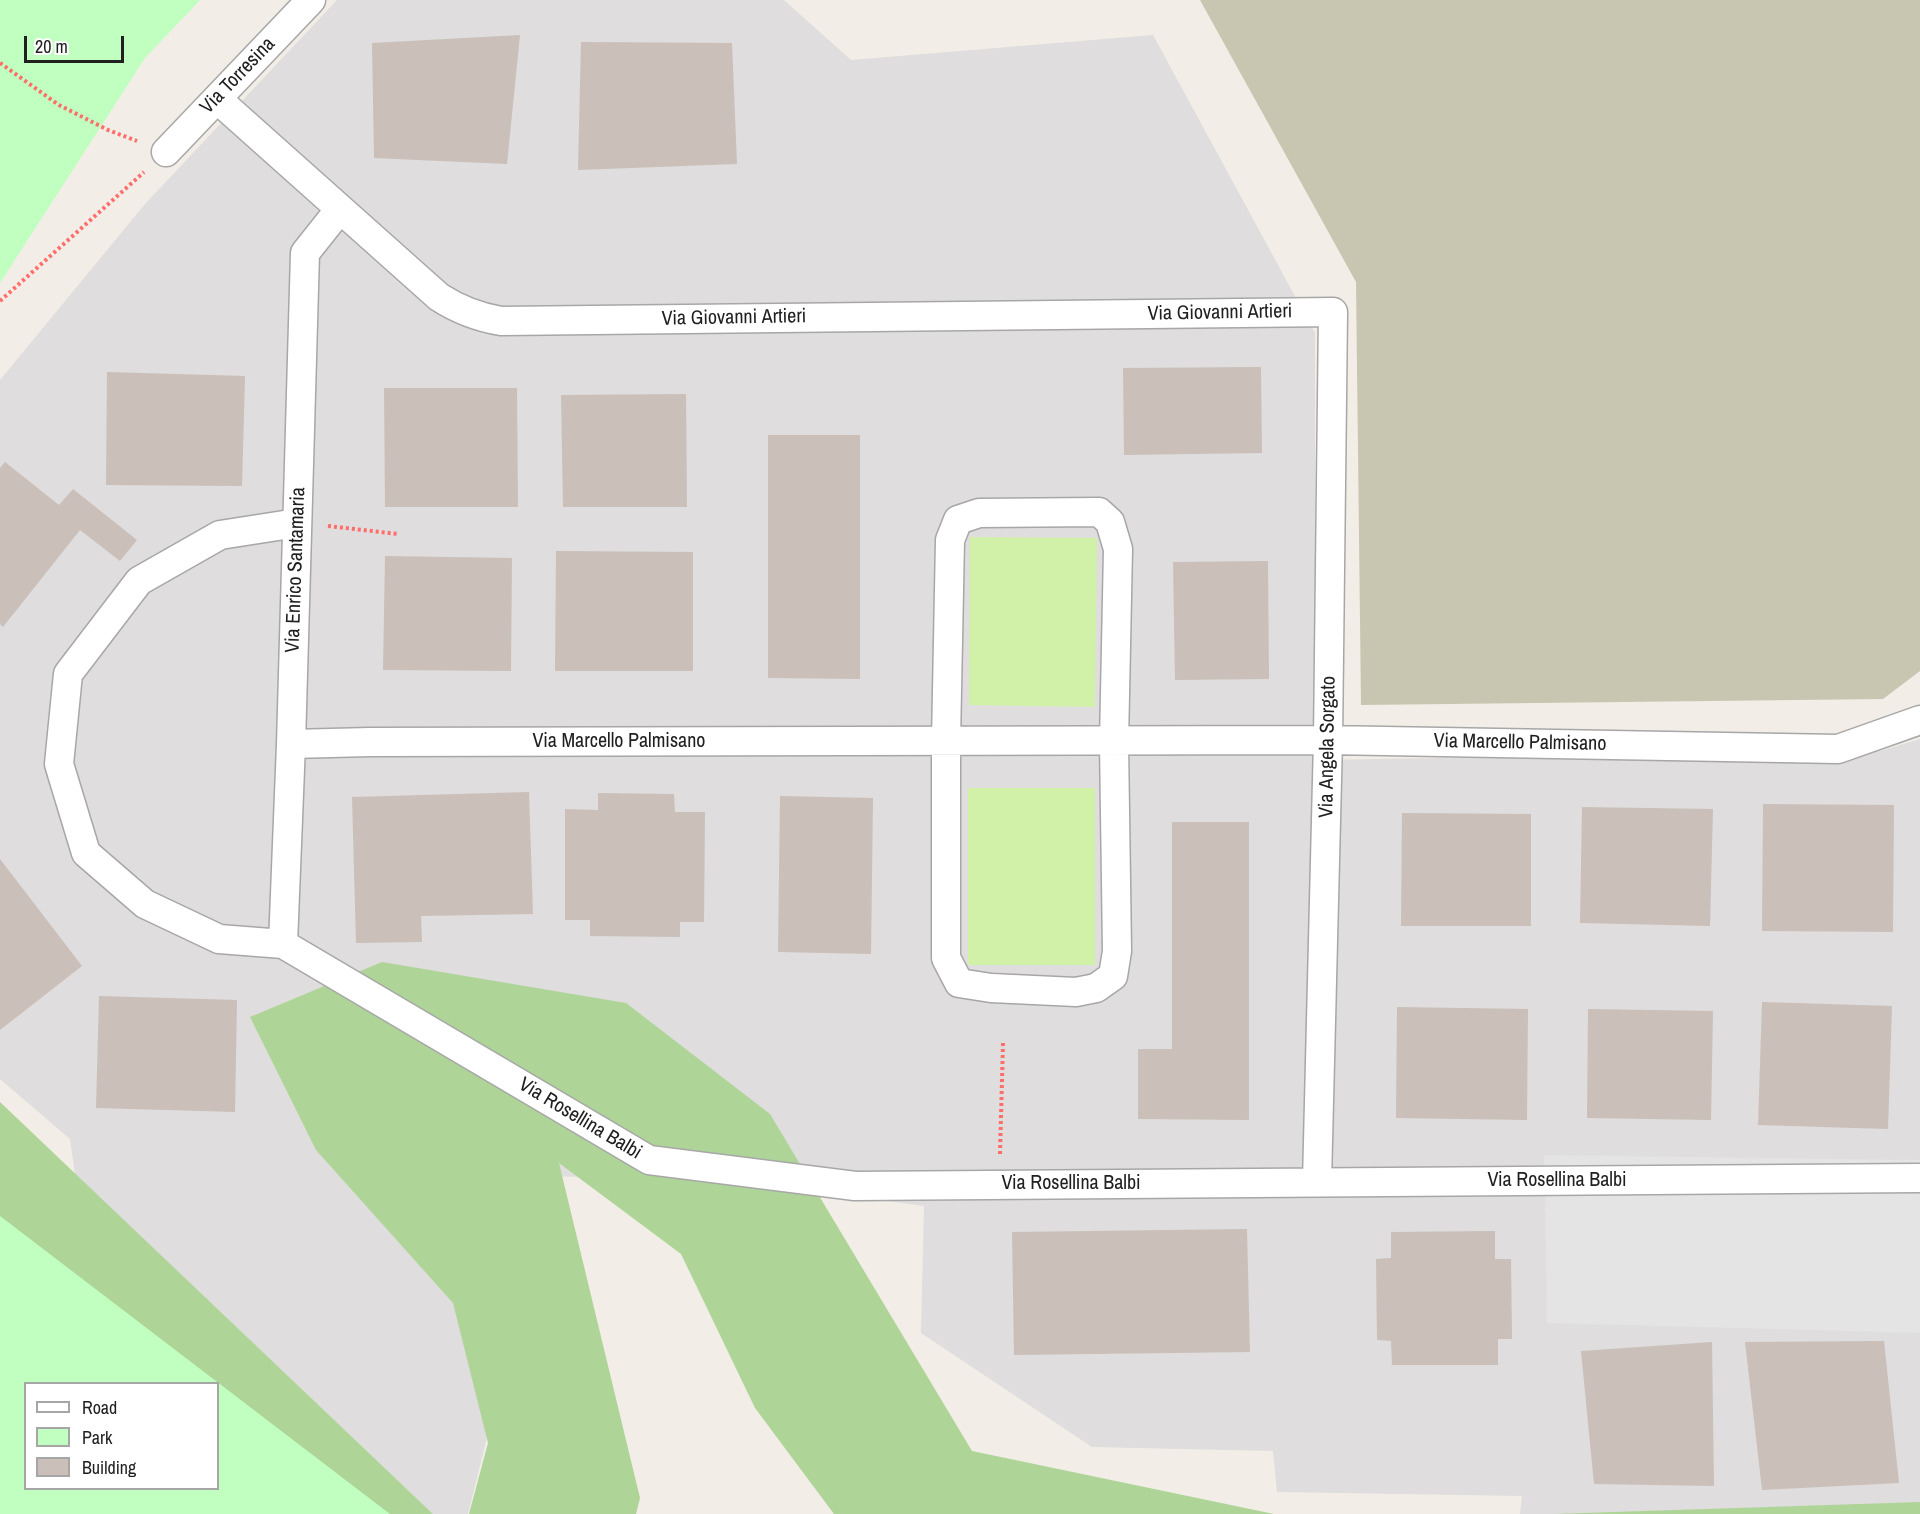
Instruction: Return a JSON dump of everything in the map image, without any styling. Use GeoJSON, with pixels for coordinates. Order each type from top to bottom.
{"type":"FeatureCollection","features":[{"type":"Feature","properties":{"kind":"street","name":"Via Torresina"},"geometry":{"type":"LineString","coordinates":[[166,152],[311,0]]}},
{"type":"Feature","properties":{"kind":"street","name":"Via Giovanni Artieri"},"geometry":{"type":"LineString","coordinates":[[217,99],[439,297],[470,314],[501,321],[1333,312]]}},
{"type":"Feature","properties":{"kind":"street","name":"Via Enrico Santamaria"},"geometry":{"type":"LineString","coordinates":[[283,944],[305,253],[340,208]]}},
{"type":"Feature","properties":{"kind":"street","name":"Via Angela Sorgato"},"geometry":{"type":"LineString","coordinates":[[1317,1182],[1328,740],[1333,312]]}},
{"type":"Feature","properties":{"kind":"street"},"geometry":{"type":"LineString","coordinates":[[1099,512],[1110,522],[1118,549],[1114,742],[1116,960],[1113,976],[1096,988],[1076,992],[991,988],[959,983],[946,958],[946,741],[950,540],[958,520],[979,513],[1099,512]]}},
{"type":"Feature","properties":{"kind":"street"},"geometry":{"type":"LineString","coordinates":[[283,944],[219,939],[145,904],[86,853],[60,764],[68,674],[139,581],[220,535],[297,523]]}},
{"type":"Feature","properties":{"kind":"street","name":"Via Marcello Palmisano"},"geometry":{"type":"LineString","coordinates":[[291,744],[1328,740],[1838,749],[1920,720]]}},
{"type":"Feature","properties":{"kind":"street","name":"Via Rosellina Balbi"},"geometry":{"type":"LineString","coordinates":[[283,944],[649,1160],[855,1186],[1920,1178]]}},
{"type":"Feature","properties":{"kind":"path"},"geometry":{"type":"LineString","coordinates":[[0,63],[59,105],[108,130],[166,152],[0,301]]}},
{"type":"Feature","properties":{"kind":"path"},"geometry":{"type":"LineString","coordinates":[[297,523],[399,534]]}},
{"type":"Feature","properties":{"kind":"path"},"geometry":{"type":"LineString","coordinates":[[1000,1185],[1003,1043]]}},
{"type":"Feature","properties":{"kind":"shaded area"},"geometry":{"type":"Polygon","coordinates":[[[337,0],[784,0],[851,60],[1153,35],[1315,333],[1315,760],[1880,751],[1920,739],[1920,1514],[1520,1514],[1522,1496],[1277,1492],[1273,1451],[1092,1447],[921,1333],[924,1206],[759,1183],[552,1176],[468,1514],[433,1514],[75,1174],[70,1139],[0,1079],[0,380],[145,204],[337,0]]]}},
{"type":"Feature","properties":{"kind":"shaded area"},"geometry":{"type":"Polygon","coordinates":[[[1200,0],[1920,0],[1920,671],[1883,699],[1361,705],[1356,282],[1200,0]]]}},
{"type":"Feature","properties":{"kind":"shaded area"},"geometry":{"type":"Polygon","coordinates":[[[1544,1155],[1920,1160],[1920,1333],[1547,1323],[1544,1155]]]}},
{"type":"Feature","properties":{"kind":"green space"},"geometry":{"type":"Polygon","coordinates":[[[0,0],[200,0],[145,58],[0,283],[0,0]]]}},
{"type":"Feature","properties":{"kind":"green space"},"geometry":{"type":"Polygon","coordinates":[[[970,537],[1097,538],[1095,707],[969,705],[970,537]]]}},
{"type":"Feature","properties":{"kind":"green space"},"geometry":{"type":"Polygon","coordinates":[[[968,788],[1095,788],[1095,965],[968,965],[968,788]]]}},
{"type":"Feature","properties":{"kind":"green space"},"geometry":{"type":"Polygon","coordinates":[[[382,962],[626,1003],[770,1114],[972,1451],[1274,1514],[834,1514],[755,1408],[681,1254],[559,1163],[640,1498],[636,1514],[469,1514],[488,1443],[453,1303],[316,1150],[250,1017],[382,962]]]}},
{"type":"Feature","properties":{"kind":"green space"},"geometry":{"type":"Polygon","coordinates":[[[0,1102],[433,1514],[141,1514],[212,1490],[219,1490],[219,1382],[213,1382],[0,1291],[0,1102]]]}},
{"type":"Feature","properties":{"kind":"green space"},"geometry":{"type":"Polygon","coordinates":[[[0,1216],[217,1382],[24,1382],[24,1490],[219,1490],[219,1383],[390,1514],[0,1514],[0,1216]]]}},
{"type":"Feature","properties":{"kind":"green space"},"geometry":{"type":"Polygon","coordinates":[[[1920,1502],[1920,1514],[1553,1514],[1920,1502]]]}},
{"type":"Feature","properties":{"kind":"building"},"geometry":{"type":"Polygon","coordinates":[[[520,35],[507,164],[374,158],[372,43],[520,35]]]}},
{"type":"Feature","properties":{"kind":"building"},"geometry":{"type":"Polygon","coordinates":[[[581,42],[732,43],[737,164],[578,170],[581,42]]]}},
{"type":"Feature","properties":{"kind":"building"},"geometry":{"type":"Polygon","coordinates":[[[1261,367],[1262,453],[1124,455],[1123,368],[1261,367]]]}},
{"type":"Feature","properties":{"kind":"building"},"geometry":{"type":"Polygon","coordinates":[[[107,372],[245,376],[242,486],[106,485],[107,372]]]}},
{"type":"Feature","properties":{"kind":"building"},"geometry":{"type":"Polygon","coordinates":[[[384,388],[517,388],[518,507],[385,507],[384,388]]]}},
{"type":"Feature","properties":{"kind":"building"},"geometry":{"type":"Polygon","coordinates":[[[686,394],[687,507],[563,507],[561,395],[686,394]]]}},
{"type":"Feature","properties":{"kind":"building"},"geometry":{"type":"Polygon","coordinates":[[[768,435],[860,435],[860,679],[768,678],[768,435]]]}},
{"type":"Feature","properties":{"kind":"building"},"geometry":{"type":"Polygon","coordinates":[[[5,462],[59,505],[73,489],[137,540],[120,561],[80,530],[3,627],[0,624],[0,468],[5,462]]]}},
{"type":"Feature","properties":{"kind":"building"},"geometry":{"type":"Polygon","coordinates":[[[556,551],[693,552],[693,671],[555,671],[556,551]]]}},
{"type":"Feature","properties":{"kind":"building"},"geometry":{"type":"Polygon","coordinates":[[[385,556],[512,558],[511,671],[383,670],[385,556]]]}},
{"type":"Feature","properties":{"kind":"building"},"geometry":{"type":"Polygon","coordinates":[[[1268,561],[1269,679],[1175,680],[1173,562],[1268,561]]]}},
{"type":"Feature","properties":{"kind":"building"},"geometry":{"type":"Polygon","coordinates":[[[529,792],[533,914],[421,916],[422,942],[356,943],[352,797],[529,792]]]}},
{"type":"Feature","properties":{"kind":"building"},"geometry":{"type":"Polygon","coordinates":[[[598,793],[674,794],[675,812],[705,812],[704,922],[680,922],[680,937],[590,936],[590,920],[565,920],[565,809],[598,810],[598,793]]]}},
{"type":"Feature","properties":{"kind":"building"},"geometry":{"type":"Polygon","coordinates":[[[780,796],[873,798],[871,954],[778,952],[780,796]]]}},
{"type":"Feature","properties":{"kind":"building"},"geometry":{"type":"Polygon","coordinates":[[[1763,804],[1894,805],[1893,932],[1762,931],[1763,804]]]}},
{"type":"Feature","properties":{"kind":"building"},"geometry":{"type":"Polygon","coordinates":[[[1582,807],[1713,809],[1710,926],[1580,923],[1582,807]]]}},
{"type":"Feature","properties":{"kind":"building"},"geometry":{"type":"Polygon","coordinates":[[[1402,813],[1531,814],[1531,926],[1401,926],[1402,813]]]}},
{"type":"Feature","properties":{"kind":"building"},"geometry":{"type":"Polygon","coordinates":[[[1172,822],[1249,822],[1249,1120],[1138,1119],[1138,1049],[1172,1049],[1172,822]]]}},
{"type":"Feature","properties":{"kind":"building"},"geometry":{"type":"Polygon","coordinates":[[[0,859],[82,966],[0,1030],[0,859]]]}},
{"type":"Feature","properties":{"kind":"building"},"geometry":{"type":"Polygon","coordinates":[[[99,996],[237,1000],[235,1112],[96,1108],[99,996]]]}},
{"type":"Feature","properties":{"kind":"building"},"geometry":{"type":"Polygon","coordinates":[[[1762,1002],[1892,1006],[1888,1129],[1758,1125],[1762,1002]]]}},
{"type":"Feature","properties":{"kind":"building"},"geometry":{"type":"Polygon","coordinates":[[[1397,1007],[1528,1009],[1527,1120],[1396,1118],[1397,1007]]]}},
{"type":"Feature","properties":{"kind":"building"},"geometry":{"type":"Polygon","coordinates":[[[1588,1009],[1713,1011],[1711,1120],[1587,1118],[1588,1009]]]}},
{"type":"Feature","properties":{"kind":"building"},"geometry":{"type":"Polygon","coordinates":[[[1247,1229],[1250,1352],[1014,1355],[1012,1232],[1247,1229]]]}},
{"type":"Feature","properties":{"kind":"building"},"geometry":{"type":"Polygon","coordinates":[[[1495,1231],[1495,1259],[1511,1259],[1512,1339],[1498,1339],[1498,1365],[1392,1365],[1391,1341],[1377,1340],[1376,1259],[1391,1258],[1391,1232],[1495,1231]]]}},
{"type":"Feature","properties":{"kind":"building"},"geometry":{"type":"Polygon","coordinates":[[[1884,1341],[1899,1483],[1762,1490],[1745,1342],[1884,1341]]]}},
{"type":"Feature","properties":{"kind":"building"},"geometry":{"type":"Polygon","coordinates":[[[1712,1342],[1714,1486],[1594,1484],[1581,1351],[1712,1342]]]}}]}
